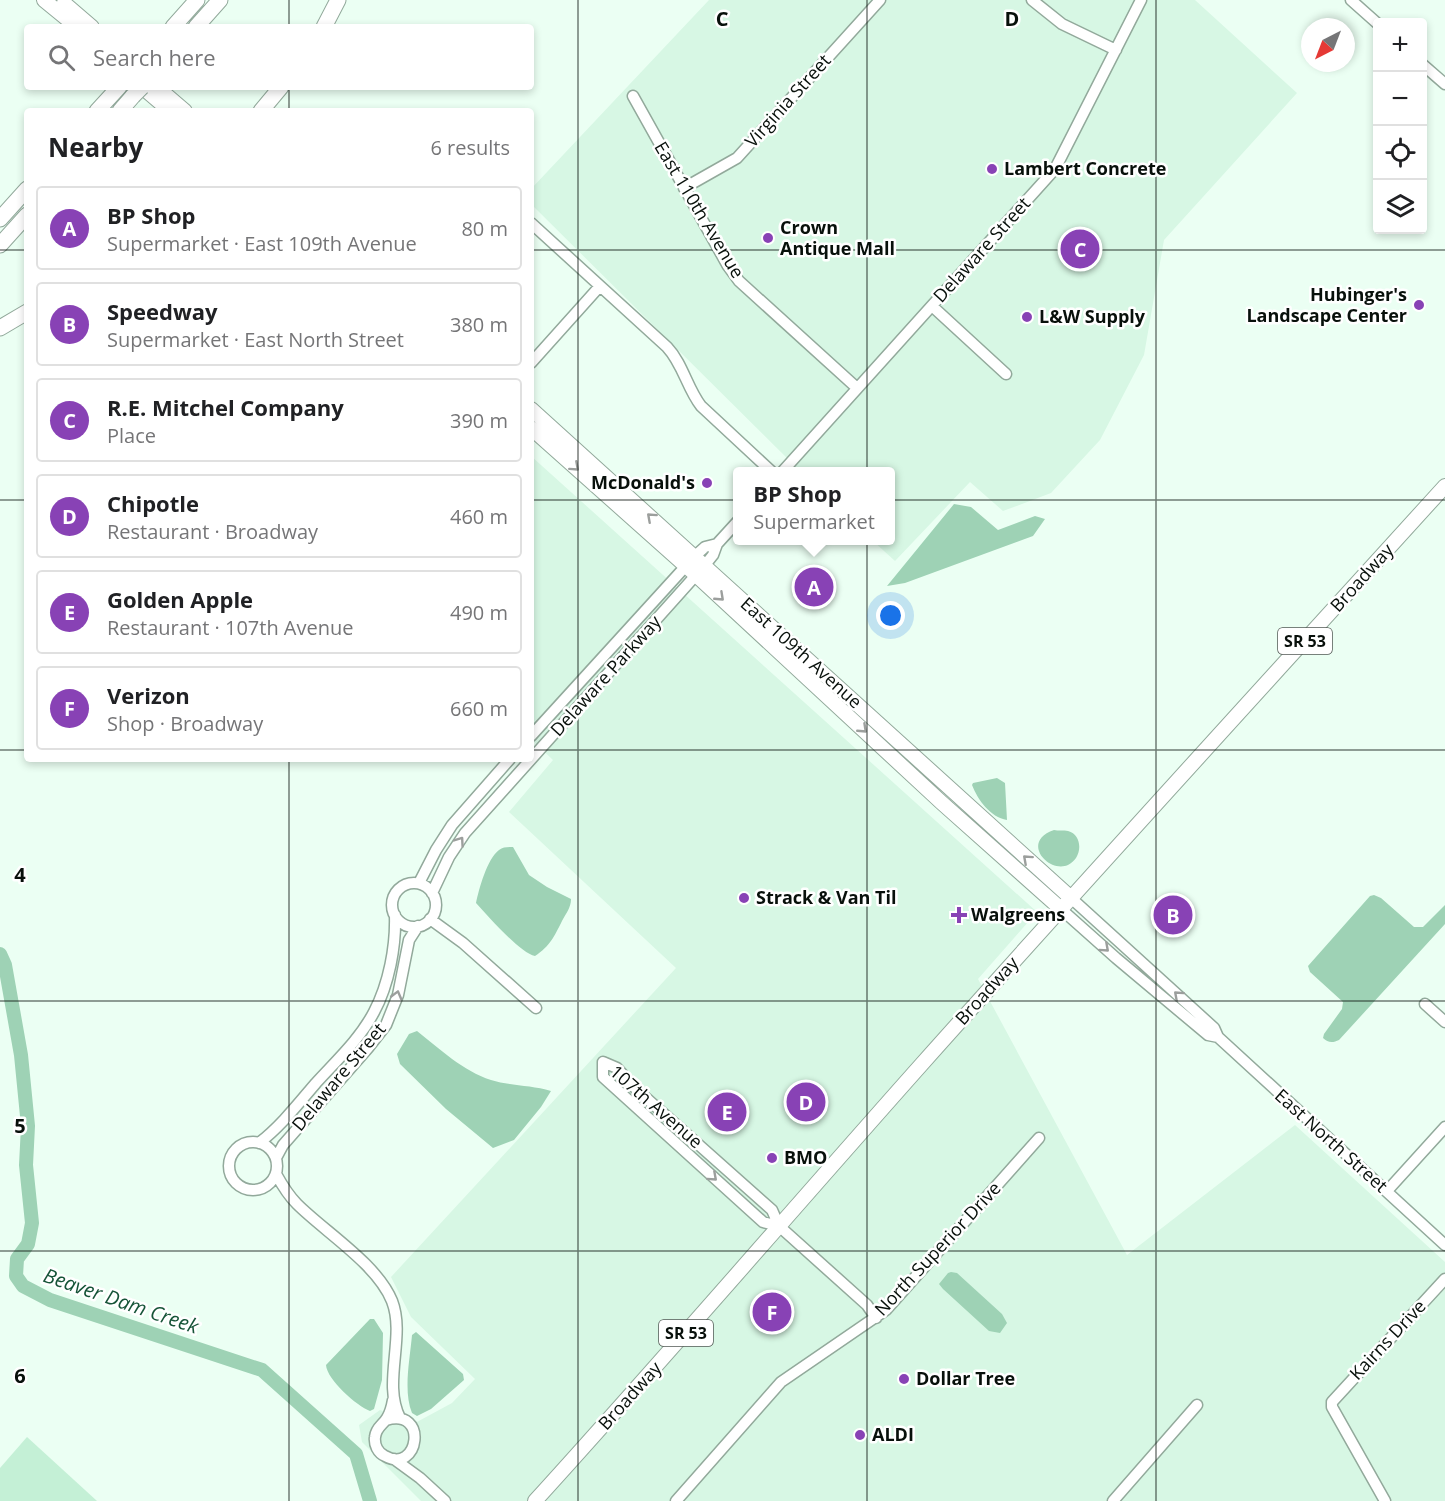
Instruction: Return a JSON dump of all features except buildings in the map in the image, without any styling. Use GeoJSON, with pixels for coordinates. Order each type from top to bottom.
{"type":"FeatureCollection","features":[{"type":"Feature","properties":{"kind":"highway"},"geometry":{"type":"LineString","coordinates":[[176,24],[197,0]]}},
{"type":"Feature","properties":{"kind":"highway"},"geometry":{"type":"LineString","coordinates":[[199,24],[220,0]]}},
{"type":"Feature","properties":{"kind":"highway"},"geometry":{"type":"LineString","coordinates":[[326,24],[338,0]]}},
{"type":"Feature","properties":{"kind":"highway"},"geometry":{"type":"LineString","coordinates":[[100,108],[116,90]]}},
{"type":"Feature","properties":{"kind":"highway"},"geometry":{"type":"LineString","coordinates":[[123,108],[139,90]]}},
{"type":"Feature","properties":{"kind":"highway"},"geometry":{"type":"LineString","coordinates":[[264,108],[278,90]]}},
{"type":"Feature","properties":{"kind":"highway"},"geometry":{"type":"LineString","coordinates":[[0,219],[24,192]]}},
{"type":"Feature","properties":{"kind":"highway"},"geometry":{"type":"LineString","coordinates":[[0,245],[24,218]]}},
{"type":"Feature","properties":{"kind":"highway"},"geometry":{"type":"LineString","coordinates":[[0,328],[24,314]]}},
{"type":"Feature","properties":{"kind":"main road"},"geometry":{"type":"LineString","coordinates":[[44,0],[73,24]]}},
{"type":"Feature","properties":{"kind":"main road"},"geometry":{"type":"LineString","coordinates":[[60,0],[88,24]]}},
{"type":"Feature","properties":{"kind":"main road"},"geometry":{"type":"LineString","coordinates":[[139,90],[166,108]]}},
{"type":"Feature","properties":{"kind":"main road"},"geometry":{"type":"LineString","coordinates":[[160,90],[182,108]]}},
{"type":"Feature","properties":{"kind":"main road","name":"East 109th Avenue"},"geometry":{"type":"LineString","coordinates":[[534,412],[942,803],[1061,909]]}},
{"type":"Feature","properties":{"kind":"main road","name":"East 109th Avenue"},"geometry":{"type":"LineString","coordinates":[[534,431],[696,566],[1071,898]]}},
{"type":"Feature","properties":{"kind":"main road","name":"Broadway"},"geometry":{"type":"LineString","coordinates":[[535,1501],[673,1349],[779,1226],[1061,909],[1445,486]]}},
{"type":"Feature","properties":{"kind":"street","name":"Virginia Street"},"geometry":{"type":"LineString","coordinates":[[684,188],[736,158],[880,0]]}},
{"type":"Feature","properties":{"kind":"street"},"geometry":{"type":"LineString","coordinates":[[1032,0],[1062,24],[1116,50]]}},
{"type":"Feature","properties":{"kind":"street","name":"Delaware Street"},"geometry":{"type":"LineString","coordinates":[[786,467],[1055,169],[1141,0]]}},
{"type":"Feature","properties":{"kind":"street"},"geometry":{"type":"LineString","coordinates":[[1351,0],[1373,20]]}},
{"type":"Feature","properties":{"kind":"street"},"geometry":{"type":"LineString","coordinates":[[1427,68],[1445,84]]}},
{"type":"Feature","properties":{"kind":"street","name":"East 110th Avenue"},"geometry":{"type":"LineString","coordinates":[[633,96],[728,266],[739,280],[857,388]]}},
{"type":"Feature","properties":{"kind":"street"},"geometry":{"type":"LineString","coordinates":[[534,226],[667,347],[676,358],[692,393],[701,406],[768,467]]}},
{"type":"Feature","properties":{"kind":"street"},"geometry":{"type":"LineString","coordinates":[[534,360],[600,286]]}},
{"type":"Feature","properties":{"kind":"street"},"geometry":{"type":"LineString","coordinates":[[932,306],[1006,374]]}},
{"type":"Feature","properties":{"kind":"street"},"geometry":{"type":"LineString","coordinates":[[696,566],[713,555],[717,544],[733,526]]}},
{"type":"Feature","properties":{"kind":"street","name":"Delaware Parkway"},"geometry":{"type":"LineString","coordinates":[[534,733],[696,566]]}},
{"type":"Feature","properties":{"kind":"street","name":"Delaware Parkway"},"geometry":{"type":"LineString","coordinates":[[534,753],[696,566]]}},
{"type":"Feature","properties":{"kind":"street"},"geometry":{"type":"LineString","coordinates":[[419,884],[452,825],[507,762]]}},
{"type":"Feature","properties":{"kind":"street","name":"Delaware Parkway"},"geometry":{"type":"LineString","coordinates":[[432,893],[449,857],[465,833],[526,762]]}},
{"type":"Feature","properties":{"kind":"street"},"geometry":{"type":"LineString","coordinates":[[412,883],[419,884],[432,893],[436,906],[430,919],[418,926],[405,924],[395,915],[393,901],[399,889],[412,883]]}},
{"type":"Feature","properties":{"kind":"street","name":"East North Street"},"geometry":{"type":"LineString","coordinates":[[1071,898],[1214,1028],[1218,1037],[1445,1245]]}},
{"type":"Feature","properties":{"kind":"street","name":"East North Street"},"geometry":{"type":"LineString","coordinates":[[1061,909],[1208,1035],[1218,1037]]}},
{"type":"Feature","properties":{"kind":"street","name":"Delaware Street"},"geometry":{"type":"LineString","coordinates":[[259,1143],[278,1127],[351,1044],[374,1014],[392,957],[395,915]]}},
{"type":"Feature","properties":{"kind":"street"},"geometry":{"type":"LineString","coordinates":[[430,919],[463,943],[536,1008]]}},
{"type":"Feature","properties":{"kind":"street","name":"Delaware Street"},"geometry":{"type":"LineString","coordinates":[[276,1158],[289,1137],[368,1048],[386,1024],[398,995],[409,940],[418,926]]}},
{"type":"Feature","properties":{"kind":"street"},"geometry":{"type":"LineString","coordinates":[[1425,1004],[1445,1022]]}},
{"type":"Feature","properties":{"kind":"street","name":"107th Avenue"},"geometry":{"type":"LineString","coordinates":[[779,1226],[763,1222],[603,1077],[603,1062],[617,1068],[636,1089],[772,1210],[779,1226],[867,1305],[876,1318]]}},
{"type":"Feature","properties":{"kind":"street"},"geometry":{"type":"LineString","coordinates":[[1387,1191],[1442,1135]]}},
{"type":"Feature","properties":{"kind":"street","name":"North Superior Drive"},"geometry":{"type":"LineString","coordinates":[[676,1501],[781,1382],[886,1310],[1039,1138]]}},
{"type":"Feature","properties":{"kind":"street"},"geometry":{"type":"LineString","coordinates":[[259,1189],[272,1181],[276,1174],[276,1158],[266,1146],[259,1143],[243,1144],[237,1149],[230,1162],[232,1177],[237,1183],[251,1190],[275,1192],[295,1203],[375,1274],[386,1289],[393,1304],[396,1330],[393,1398],[386,1420],[376,1430],[375,1443],[382,1454],[394,1459],[420,1478],[445,1501]]}},
{"type":"Feature","properties":{"kind":"street"},"geometry":{"type":"LineString","coordinates":[[276,1174],[295,1203]]}},
{"type":"Feature","properties":{"kind":"street","name":"Kairns Drive"},"geometry":{"type":"LineString","coordinates":[[1385,1501],[1332,1407],[1332,1402],[1445,1279]]}},
{"type":"Feature","properties":{"kind":"street"},"geometry":{"type":"LineString","coordinates":[[393,1398],[400,1418],[411,1425],[414,1431],[415,1445],[410,1453],[394,1459]]}},
{"type":"Feature","properties":{"kind":"street"},"geometry":{"type":"LineString","coordinates":[[1113,1501],[1197,1405]]}},
{"type":"Feature","properties":{"kind":"street"},"geometry":{"type":"LineString","coordinates":[[386,1420],[400,1418]]}},
{"type":"Feature","properties":{"kind":"street"},"geometry":{"type":"LineString","coordinates":[[410,1453],[420,1478]]}},
{"type":"Feature","properties":{"kind":"shaded area"},"geometry":{"type":"Polygon","coordinates":[[[709,0],[1195,0],[1297,93],[1164,240],[1144,355],[1100,440],[1051,493],[1003,511],[970,482],[895,561],[877,545],[895,545],[895,467],[796,467],[534,207],[534,186],[709,0]]]}},
{"type":"Feature","properties":{"kind":"shaded area"},"geometry":{"type":"Polygon","coordinates":[[[534,459],[1037,912],[978,979],[1127,1255],[1295,1125],[1445,1262],[1445,1501],[421,1501],[362,1442],[359,1425],[380,1410],[415,1423],[452,1403],[475,1379],[411,1317],[391,1277],[676,968],[509,812],[553,760],[534,742],[534,459]]]}},
{"type":"Feature","properties":{"kind":"shaded area"},"geometry":{"type":"Polygon","coordinates":[[[954,504],[971,507],[998,530],[1035,516],[1045,519],[1033,536],[905,583],[887,586],[954,504]]]}},
{"type":"Feature","properties":{"kind":"shaded area"},"geometry":{"type":"Polygon","coordinates":[[[997,778],[1005,783],[1007,820],[995,815],[985,807],[972,785],[997,778]]]}},
{"type":"Feature","properties":{"kind":"shaded area"},"geometry":{"type":"Polygon","coordinates":[[[1054,830],[1068,831],[1077,838],[1078,854],[1068,865],[1051,864],[1039,851],[1038,844],[1043,836],[1054,830]]]}},
{"type":"Feature","properties":{"kind":"shaded area"},"geometry":{"type":"Polygon","coordinates":[[[513,847],[529,875],[571,899],[569,908],[554,936],[548,945],[535,956],[513,941],[476,903],[491,860],[501,849],[513,847]]]}},
{"type":"Feature","properties":{"kind":"shaded area"},"geometry":{"type":"Polygon","coordinates":[[[1370,896],[1381,898],[1414,927],[1423,927],[1445,905],[1445,924],[1339,1040],[1329,1042],[1323,1038],[1324,1034],[1342,1009],[1343,1002],[1310,972],[1308,966],[1370,896]]]}},
{"type":"Feature","properties":{"kind":"shaded area"},"geometry":{"type":"Polygon","coordinates":[[[417,1031],[452,1059],[481,1076],[498,1082],[551,1091],[514,1140],[493,1148],[446,1109],[400,1064],[397,1054],[409,1034],[417,1031]]]}},
{"type":"Feature","properties":{"kind":"shaded area"},"geometry":{"type":"Polygon","coordinates":[[[951,1272],[957,1273],[1002,1314],[1007,1323],[1000,1333],[989,1331],[943,1289],[939,1284],[951,1272]]]}},
{"type":"Feature","properties":{"kind":"shaded area"},"geometry":{"type":"Polygon","coordinates":[[[370,1319],[374,1319],[383,1333],[382,1380],[374,1409],[370,1411],[343,1392],[331,1378],[326,1365],[370,1319]]]}},
{"type":"Feature","properties":{"kind":"shaded area"},"geometry":{"type":"Polygon","coordinates":[[[416,1332],[463,1374],[464,1380],[431,1409],[417,1416],[412,1413],[408,1395],[412,1335],[416,1332]]]}},
{"type":"Feature","properties":{"kind":"shaded area"},"geometry":{"type":"Polygon","coordinates":[[[27,1437],[97,1501],[0,1501],[0,1468],[27,1437]]]}},
{"type":"Feature","properties":{"kind":"waterway","name":"Beaver Dam Creek"},"geometry":{"type":"LineString","coordinates":[[0,954],[5,965],[21,1055],[28,1126],[26,1165],[32,1223],[28,1244],[17,1259],[16,1276],[23,1286],[50,1300],[262,1370],[356,1454],[370,1501]]}},
{"type":"Feature","properties":{"kind":"place","name":"Lambert Concrete"},"geometry":{"type":"Point","coordinates":[992,169]}},
{"type":"Feature","properties":{"kind":"place","name":"Crown Antique Mall"},"geometry":{"type":"Point","coordinates":[768,238]}},
{"type":"Feature","properties":{"kind":"place","name":"R.E. Mitchel Company"},"geometry":{"type":"Point","coordinates":[1080,249]}},
{"type":"Feature","properties":{"kind":"place","name":"Hubinger's Landscape Center"},"geometry":{"type":"Point","coordinates":[1419,305]}},
{"type":"Feature","properties":{"kind":"place","name":"L&W Supply"},"geometry":{"type":"Point","coordinates":[1027,317]}},
{"type":"Feature","properties":{"kind":"place","name":"McDonald's"},"geometry":{"type":"Point","coordinates":[707,483]}},
{"type":"Feature","properties":{"kind":"place","name":"BP Shop"},"geometry":{"type":"Point","coordinates":[814,587]}},
{"type":"Feature","properties":{"kind":"place","name":"Strack & Van Til"},"geometry":{"type":"Point","coordinates":[744,898]}},
{"type":"Feature","properties":{"kind":"place","name":"Walgreens"},"geometry":{"type":"Point","coordinates":[959,915]}},
{"type":"Feature","properties":{"kind":"place","name":"Speedway"},"geometry":{"type":"Point","coordinates":[1173,915]}},
{"type":"Feature","properties":{"kind":"place","name":"Chipotle"},"geometry":{"type":"Point","coordinates":[806,1102]}},
{"type":"Feature","properties":{"kind":"place","name":"Golden Apple"},"geometry":{"type":"Point","coordinates":[727,1112]}},
{"type":"Feature","properties":{"kind":"place","name":"BMO"},"geometry":{"type":"Point","coordinates":[772,1158]}},
{"type":"Feature","properties":{"kind":"place","name":"Verizon"},"geometry":{"type":"Point","coordinates":[772,1312]}},
{"type":"Feature","properties":{"kind":"place","name":"Dollar Tree"},"geometry":{"type":"Point","coordinates":[904,1379]}},
{"type":"Feature","properties":{"kind":"place","name":"ALDI"},"geometry":{"type":"Point","coordinates":[860,1435]}}]}
